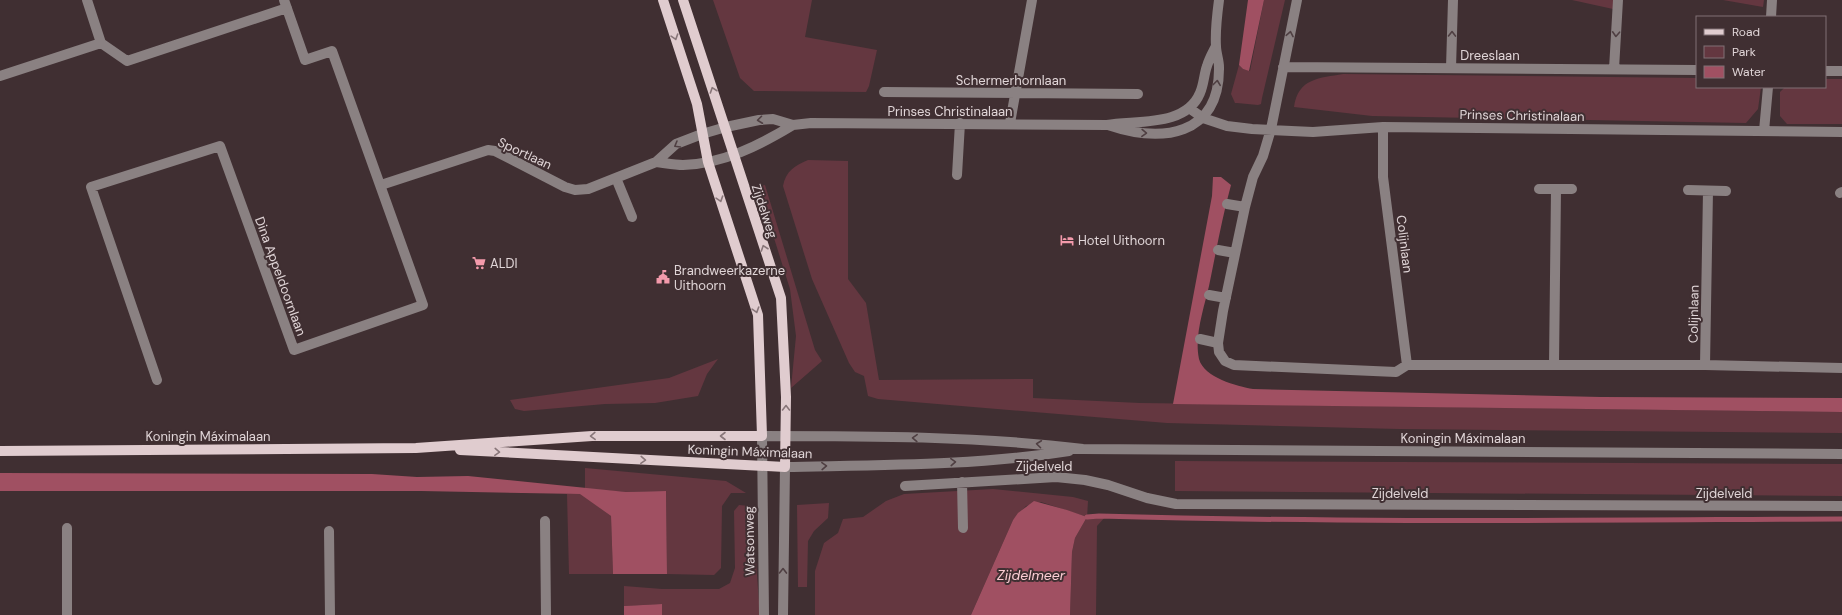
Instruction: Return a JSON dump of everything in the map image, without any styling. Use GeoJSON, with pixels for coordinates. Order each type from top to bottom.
{"type":"FeatureCollection","features":[{"type":"Feature","properties":{"kind":"main road"},"geometry":{"type":"LineString","coordinates":[[663,0],[697,104],[708,162],[758,315],[762,436]]}},
{"type":"Feature","properties":{"kind":"main road","name":"Zijdelweg"},"geometry":{"type":"LineString","coordinates":[[683,0],[781,298],[786,379],[786,436],[784,468]]}},
{"type":"Feature","properties":{"kind":"main road","name":"Koningin Máximalaan"},"geometry":{"type":"LineString","coordinates":[[0,451],[416,448],[592,436],[762,436]]}},
{"type":"Feature","properties":{"kind":"main road","name":"Koningin Máximalaan"},"geometry":{"type":"LineString","coordinates":[[416,448],[784,468]]}},
{"type":"Feature","properties":{"kind":"street"},"geometry":{"type":"LineString","coordinates":[[87,0],[101,43],[127,61],[286,4]]}},
{"type":"Feature","properties":{"kind":"street"},"geometry":{"type":"LineString","coordinates":[[1010,123],[1032,0]]}},
{"type":"Feature","properties":{"kind":"street"},"geometry":{"type":"LineString","coordinates":[[1203,118],[1209,110],[1217,88],[1219,67],[1216,46],[1216,18],[1219,0]]}},
{"type":"Feature","properties":{"kind":"street"},"geometry":{"type":"LineString","coordinates":[[1297,0],[1271,129],[1263,156],[1253,177],[1235,252],[1218,343],[1219,352],[1224,361],[1234,365],[1396,372],[1407,365],[1842,368]]}},
{"type":"Feature","properties":{"kind":"street"},"geometry":{"type":"LineString","coordinates":[[1451,68],[1453,0]]}},
{"type":"Feature","properties":{"kind":"street"},"geometry":{"type":"LineString","coordinates":[[1614,69],[1618,0]]}},
{"type":"Feature","properties":{"kind":"street"},"geometry":{"type":"LineString","coordinates":[[1771,16],[1772,0]]}},
{"type":"Feature","properties":{"kind":"street","name":"Dina Appeldoornlaan"},"geometry":{"type":"LineString","coordinates":[[157,380],[90,186],[220,146],[294,350],[423,305],[332,51],[305,60],[286,4]]}},
{"type":"Feature","properties":{"kind":"street"},"geometry":{"type":"LineString","coordinates":[[0,76],[101,43]]}},
{"type":"Feature","properties":{"kind":"street"},"geometry":{"type":"LineString","coordinates":[[1189,108],[1200,95],[1206,66],[1216,46]]}},
{"type":"Feature","properties":{"kind":"street","name":"Dreeslaan"},"geometry":{"type":"LineString","coordinates":[[1283,67],[1696,70]]}},
{"type":"Feature","properties":{"kind":"street"},"geometry":{"type":"LineString","coordinates":[[1826,71],[1842,72]]}},
{"type":"Feature","properties":{"kind":"street"},"geometry":{"type":"LineString","coordinates":[[1764,131],[1768,88]]}},
{"type":"Feature","properties":{"kind":"street","name":"Schermerhornlaan"},"geometry":{"type":"LineString","coordinates":[[884,92],[1138,94]]}},
{"type":"Feature","properties":{"kind":"street","name":"Prinses Christinalaan"},"geometry":{"type":"LineString","coordinates":[[708,162],[735,155],[793,125],[811,123],[1010,123],[1107,125],[1172,118],[1189,108],[1203,118],[1227,126],[1252,129],[1312,132],[1384,127],[1842,132]]}},
{"type":"Feature","properties":{"kind":"street","name":"Prinses Christinalaan"},"geometry":{"type":"LineString","coordinates":[[1107,125],[1129,132],[1175,133],[1186,129],[1203,118]]}},
{"type":"Feature","properties":{"kind":"street","name":"Prinses Christinalaan"},"geometry":{"type":"LineString","coordinates":[[702,134],[759,120],[773,119],[793,125]]}},
{"type":"Feature","properties":{"kind":"street"},"geometry":{"type":"LineString","coordinates":[[957,175],[960,123]]}},
{"type":"Feature","properties":{"kind":"street","name":"Colijnlaan"},"geometry":{"type":"LineString","coordinates":[[1384,127],[1384,177],[1407,365]]}},
{"type":"Feature","properties":{"kind":"street","name":"Sportlaan"},"geometry":{"type":"LineString","coordinates":[[381,185],[488,150],[495,151],[565,187],[575,190],[588,189],[656,162],[676,144],[702,134]]}},
{"type":"Feature","properties":{"kind":"street","name":"Sportlaan"},"geometry":{"type":"LineString","coordinates":[[656,162],[683,165],[708,162]]}},
{"type":"Feature","properties":{"kind":"street"},"geometry":{"type":"LineString","coordinates":[[616,178],[632,217]]}},
{"type":"Feature","properties":{"kind":"street"},"geometry":{"type":"LineString","coordinates":[[1539,189],[1572,189]]}},
{"type":"Feature","properties":{"kind":"street"},"geometry":{"type":"LineString","coordinates":[[1554,365],[1556,189]]}},
{"type":"Feature","properties":{"kind":"street"},"geometry":{"type":"LineString","coordinates":[[1688,190],[1726,191]]}},
{"type":"Feature","properties":{"kind":"street","name":"Colijnlaan"},"geometry":{"type":"LineString","coordinates":[[1705,366],[1708,191]]}},
{"type":"Feature","properties":{"kind":"street"},"geometry":{"type":"LineString","coordinates":[[1227,204],[1245,207]]}},
{"type":"Feature","properties":{"kind":"street"},"geometry":{"type":"LineString","coordinates":[[1218,250],[1235,252]]}},
{"type":"Feature","properties":{"kind":"street"},"geometry":{"type":"LineString","coordinates":[[1209,295],[1226,298]]}},
{"type":"Feature","properties":{"kind":"street"},"geometry":{"type":"LineString","coordinates":[[1200,339],[1218,343]]}},
{"type":"Feature","properties":{"kind":"street","name":"Koningin Máximalaan"},"geometry":{"type":"LineString","coordinates":[[762,436],[895,437],[1024,442],[1083,449],[1842,454]]}},
{"type":"Feature","properties":{"kind":"street","name":"Watsonweg"},"geometry":{"type":"LineString","coordinates":[[762,436],[764,615]]}},
{"type":"Feature","properties":{"kind":"street","name":"Koningin Máximalaan"},"geometry":{"type":"LineString","coordinates":[[784,468],[895,465],[1015,459],[1083,449]]}},
{"type":"Feature","properties":{"kind":"street"},"geometry":{"type":"LineString","coordinates":[[782,615],[784,468]]}},
{"type":"Feature","properties":{"kind":"street","name":"Zijdelveld"},"geometry":{"type":"LineString","coordinates":[[905,486],[1056,477],[1085,480],[1108,485],[1147,498],[1176,504],[1842,506]]}},
{"type":"Feature","properties":{"kind":"street"},"geometry":{"type":"LineString","coordinates":[[962,482],[963,528]]}},
{"type":"Feature","properties":{"kind":"street"},"geometry":{"type":"LineString","coordinates":[[545,521],[546,615]]}},
{"type":"Feature","properties":{"kind":"street"},"geometry":{"type":"LineString","coordinates":[[67,528],[67,615]]}},
{"type":"Feature","properties":{"kind":"street"},"geometry":{"type":"LineString","coordinates":[[330,531],[330,615]]}},
{"type":"Feature","properties":{"kind":"green space"},"geometry":{"type":"Polygon","coordinates":[[[713,0],[812,0],[805,37],[877,50],[869,86],[866,92],[754,91],[740,78],[713,0]]]}},
{"type":"Feature","properties":{"kind":"green space"},"geometry":{"type":"Polygon","coordinates":[[[1264,0],[1285,0],[1261,104],[1235,103],[1231,94],[1239,65],[1243,69],[1250,71],[1264,0]]]}},
{"type":"Feature","properties":{"kind":"green space"},"geometry":{"type":"Polygon","coordinates":[[[1572,0],[1614,0],[1613,9],[1572,0]]]}},
{"type":"Feature","properties":{"kind":"green space"},"geometry":{"type":"Polygon","coordinates":[[[1723,0],[1764,0],[1763,7],[1723,0]]]}},
{"type":"Feature","properties":{"kind":"green space"},"geometry":{"type":"Polygon","coordinates":[[[1343,74],[1696,78],[1696,88],[1761,88],[1758,109],[1746,123],[1372,116],[1294,107],[1296,97],[1305,85],[1311,81],[1343,74]]]}},
{"type":"Feature","properties":{"kind":"green space"},"geometry":{"type":"Polygon","coordinates":[[[1826,79],[1842,79],[1842,124],[1787,124],[1780,116],[1780,92],[1784,88],[1826,88],[1826,79]]]}},
{"type":"Feature","properties":{"kind":"green space"},"geometry":{"type":"Polygon","coordinates":[[[808,160],[848,161],[848,279],[866,303],[879,380],[1033,379],[1033,398],[1140,403],[1842,412],[1842,433],[1399,429],[1167,423],[878,399],[868,396],[864,376],[855,372],[849,363],[812,279],[783,186],[786,176],[791,170],[808,160]]]}},
{"type":"Feature","properties":{"kind":"green space"},"geometry":{"type":"Polygon","coordinates":[[[765,185],[815,350],[822,361],[791,388],[796,336],[790,289],[758,187],[765,185]]]}},
{"type":"Feature","properties":{"kind":"green space"},"geometry":{"type":"Polygon","coordinates":[[[718,359],[707,374],[698,396],[655,403],[605,404],[524,411],[515,409],[510,400],[669,378],[718,359]]]}},
{"type":"Feature","properties":{"kind":"green space"},"geometry":{"type":"Polygon","coordinates":[[[1175,461],[1842,464],[1842,496],[1175,491],[1175,461]]]}},
{"type":"Feature","properties":{"kind":"green space"},"geometry":{"type":"Polygon","coordinates":[[[585,468],[726,481],[746,493],[731,493],[722,506],[721,568],[714,575],[667,574],[666,491],[626,492],[585,489],[585,468]]]}},
{"type":"Feature","properties":{"kind":"green space"},"geometry":{"type":"Polygon","coordinates":[[[993,489],[1073,497],[1088,501],[1087,518],[1106,516],[1097,526],[1096,615],[1070,615],[1072,552],[1075,538],[1087,517],[1041,502],[1026,506],[1013,520],[971,615],[815,615],[815,571],[824,543],[838,533],[843,519],[863,517],[886,501],[904,494],[993,489]]]}},
{"type":"Feature","properties":{"kind":"green space"},"geometry":{"type":"Polygon","coordinates":[[[567,494],[581,494],[611,516],[613,574],[569,574],[567,494]]]}},
{"type":"Feature","properties":{"kind":"green space"},"geometry":{"type":"Polygon","coordinates":[[[829,503],[828,518],[814,531],[808,541],[807,587],[798,587],[797,505],[829,503]]]}},
{"type":"Feature","properties":{"kind":"green space"},"geometry":{"type":"Polygon","coordinates":[[[739,505],[749,506],[752,509],[760,615],[662,615],[662,604],[624,606],[624,586],[662,589],[719,589],[730,583],[735,568],[734,511],[739,505]]]}},
{"type":"Feature","properties":{"kind":"water"},"geometry":{"type":"Polygon","coordinates":[[[1248,0],[1264,0],[1249,71],[1243,69],[1239,65],[1248,0]]]}},
{"type":"Feature","properties":{"kind":"water"},"geometry":{"type":"Polygon","coordinates":[[[1213,177],[1221,177],[1231,185],[1200,322],[1198,350],[1199,359],[1202,366],[1214,376],[1230,383],[1253,389],[1601,397],[1842,398],[1842,412],[1173,404],[1212,196],[1213,177]]]}},
{"type":"Feature","properties":{"kind":"water"},"geometry":{"type":"Polygon","coordinates":[[[0,473],[372,474],[417,477],[468,476],[626,492],[666,491],[667,574],[613,574],[611,516],[580,494],[421,491],[0,491],[0,473]]]}},
{"type":"Feature","properties":{"kind":"water","name":"Zijdelmeer"},"geometry":{"type":"Polygon","coordinates":[[[1034,501],[1087,517],[1075,538],[1072,552],[1070,615],[971,615],[1013,520],[1018,513],[1034,501]]]}},
{"type":"Feature","properties":{"kind":"water"},"geometry":{"type":"Polygon","coordinates":[[[662,604],[662,615],[624,615],[624,606],[662,604]]]}},
{"type":"Feature","properties":{"kind":"waterway"},"geometry":{"type":"LineString","coordinates":[[1087,517],[1285,520],[1842,519]]}},
{"type":"Feature","properties":{"kind":"place","name":"Hotel Uithoorn"},"geometry":{"type":"Point","coordinates":[1067,240]}},
{"type":"Feature","properties":{"kind":"place","name":"ALDI"},"geometry":{"type":"Point","coordinates":[479,263]}},
{"type":"Feature","properties":{"kind":"place","name":"Brandweerkazerne Uithoorn"},"geometry":{"type":"Point","coordinates":[663,277]}}]}
